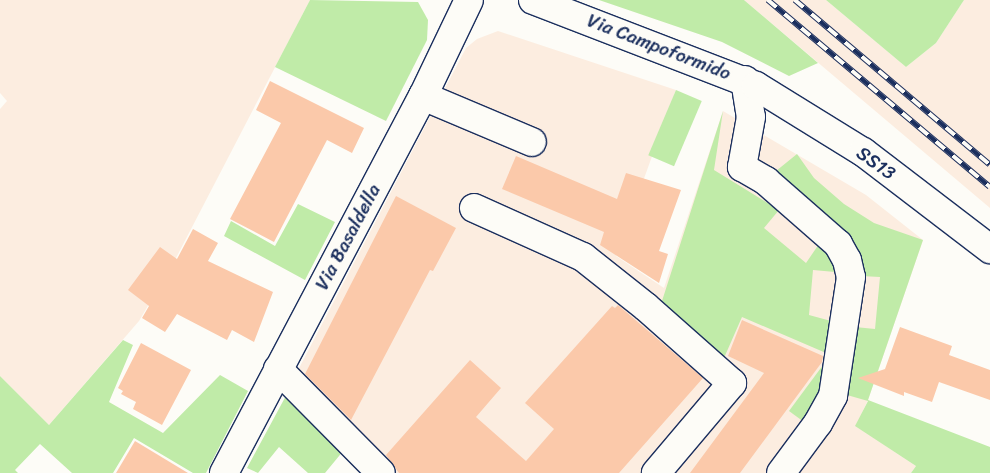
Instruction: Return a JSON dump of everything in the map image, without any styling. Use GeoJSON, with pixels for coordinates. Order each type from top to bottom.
{"type":"FeatureCollection","features":[{"type":"Feature","properties":{"kind":"street","name":"Via Basaldella"},"geometry":{"type":"LineString","coordinates":[[224,473],[423,96],[469,0]]}},
{"type":"Feature","properties":{"kind":"street","name":"Via Campoformido"},"geometry":{"type":"LineString","coordinates":[[533,0],[750,83]]}},
{"type":"Feature","properties":{"kind":"street"},"geometry":{"type":"LineString","coordinates":[[750,83],[751,117],[742,167],[766,181],[838,244],[847,260],[851,277],[834,396],[818,424],[781,473]]}},
{"type":"Feature","properties":{"kind":"street","name":"SS13"},"geometry":{"type":"LineString","coordinates":[[750,83],[863,152],[990,249]]}},
{"type":"Feature","properties":{"kind":"street"},"geometry":{"type":"LineString","coordinates":[[423,96],[532,142]]}},
{"type":"Feature","properties":{"kind":"street"},"geometry":{"type":"LineString","coordinates":[[474,208],[583,257],[646,307],[732,383],[656,473]]}},
{"type":"Feature","properties":{"kind":"street"},"geometry":{"type":"LineString","coordinates":[[278,369],[381,473]]}},
{"type":"Feature","properties":{"kind":"shaded area"},"geometry":{"type":"Polygon","coordinates":[[[0,0],[310,0],[176,258],[139,321],[49,425],[0,376],[0,109],[7,101],[0,93],[0,0]]]}},
{"type":"Feature","properties":{"kind":"shaded area"},"geometry":{"type":"Polygon","coordinates":[[[744,0],[826,0],[906,67],[936,43],[964,0],[990,0],[990,208],[744,0]]]}},
{"type":"Feature","properties":{"kind":"shaded area"},"geometry":{"type":"Polygon","coordinates":[[[498,31],[676,90],[616,256],[664,288],[723,111],[866,195],[923,240],[868,400],[856,426],[916,466],[911,473],[395,473],[296,374],[466,48],[477,39],[498,31]]]}},
{"type":"Feature","properties":{"kind":"green space"},"geometry":{"type":"Polygon","coordinates":[[[310,0],[418,2],[428,20],[427,40],[386,121],[275,67],[310,0]]]}},
{"type":"Feature","properties":{"kind":"green space"},"geometry":{"type":"Polygon","coordinates":[[[599,0],[744,0],[818,63],[789,76],[722,42],[599,0]]]}},
{"type":"Feature","properties":{"kind":"green space"},"geometry":{"type":"Polygon","coordinates":[[[826,0],[964,0],[936,43],[906,67],[826,0]]]}},
{"type":"Feature","properties":{"kind":"green space"},"geometry":{"type":"Polygon","coordinates":[[[676,90],[702,101],[674,166],[648,155],[676,90]]]}},
{"type":"Feature","properties":{"kind":"green space"},"geometry":{"type":"Polygon","coordinates":[[[723,111],[714,170],[779,210],[764,228],[806,263],[819,244],[833,260],[835,272],[813,270],[809,315],[831,321],[826,353],[742,317],[724,358],[662,301],[723,111]]]}},
{"type":"Feature","properties":{"kind":"green space"},"geometry":{"type":"Polygon","coordinates":[[[797,154],[814,178],[844,204],[874,223],[923,240],[868,400],[990,447],[990,473],[911,473],[916,466],[855,426],[868,401],[847,395],[855,327],[875,329],[880,277],[861,276],[825,215],[776,171],[797,154]]]}},
{"type":"Feature","properties":{"kind":"green space"},"geometry":{"type":"Polygon","coordinates":[[[298,204],[335,222],[305,280],[224,236],[231,221],[275,246],[298,204]]]}},
{"type":"Feature","properties":{"kind":"green space"},"geometry":{"type":"Polygon","coordinates":[[[123,340],[133,345],[109,402],[163,433],[220,375],[248,391],[206,473],[193,473],[134,438],[113,473],[72,473],[40,444],[15,470],[18,473],[0,473],[0,376],[49,425],[123,340]]]}},
{"type":"Feature","properties":{"kind":"green space"},"geometry":{"type":"Polygon","coordinates":[[[826,361],[816,400],[804,422],[789,411],[826,361]]]}},
{"type":"Feature","properties":{"kind":"green space"},"geometry":{"type":"Polygon","coordinates":[[[288,392],[344,450],[325,473],[308,473],[279,447],[258,473],[247,468],[288,392]]]}},
{"type":"Feature","properties":{"kind":"building"},"geometry":{"type":"Polygon","coordinates":[[[270,81],[364,128],[352,153],[327,140],[274,242],[230,219],[281,123],[256,110],[270,81]]]}},
{"type":"Feature","properties":{"kind":"building"},"geometry":{"type":"Polygon","coordinates":[[[516,156],[617,199],[626,173],[681,190],[659,251],[668,254],[659,283],[600,245],[604,232],[502,189],[516,156]]]}},
{"type":"Feature","properties":{"kind":"building"},"geometry":{"type":"Polygon","coordinates":[[[396,196],[456,228],[433,271],[430,270],[351,420],[305,374],[396,196]]]}},
{"type":"Feature","properties":{"kind":"building"},"geometry":{"type":"Polygon","coordinates":[[[193,229],[218,243],[208,261],[273,292],[254,342],[232,330],[227,340],[177,314],[165,332],[142,318],[149,306],[128,290],[160,247],[177,259],[193,229]]]}},
{"type":"Feature","properties":{"kind":"building"},"geometry":{"type":"Polygon","coordinates":[[[618,305],[703,378],[619,473],[399,473],[386,455],[470,360],[501,388],[476,417],[526,461],[554,429],[525,403],[612,306],[615,308],[618,305]]]}},
{"type":"Feature","properties":{"kind":"building"},"geometry":{"type":"Polygon","coordinates":[[[742,320],[823,356],[822,362],[740,473],[690,473],[764,373],[728,356],[742,320]]]}},
{"type":"Feature","properties":{"kind":"building"},"geometry":{"type":"Polygon","coordinates":[[[900,327],[952,346],[949,355],[990,370],[990,400],[939,382],[932,402],[904,392],[904,396],[858,378],[885,369],[900,327]]]}},
{"type":"Feature","properties":{"kind":"building"},"geometry":{"type":"Polygon","coordinates":[[[141,343],[191,370],[162,425],[133,409],[136,402],[121,394],[123,391],[118,388],[141,343]]]}},
{"type":"Feature","properties":{"kind":"building"},"geometry":{"type":"Polygon","coordinates":[[[135,441],[188,473],[116,473],[135,441]]]}},
{"type":"Feature","properties":{"kind":"railway"},"geometry":{"type":"LineString","coordinates":[[768,0],[990,187]]}},
{"type":"Feature","properties":{"kind":"railway"},"geometry":{"type":"LineString","coordinates":[[795,0],[990,165]]}}]}
